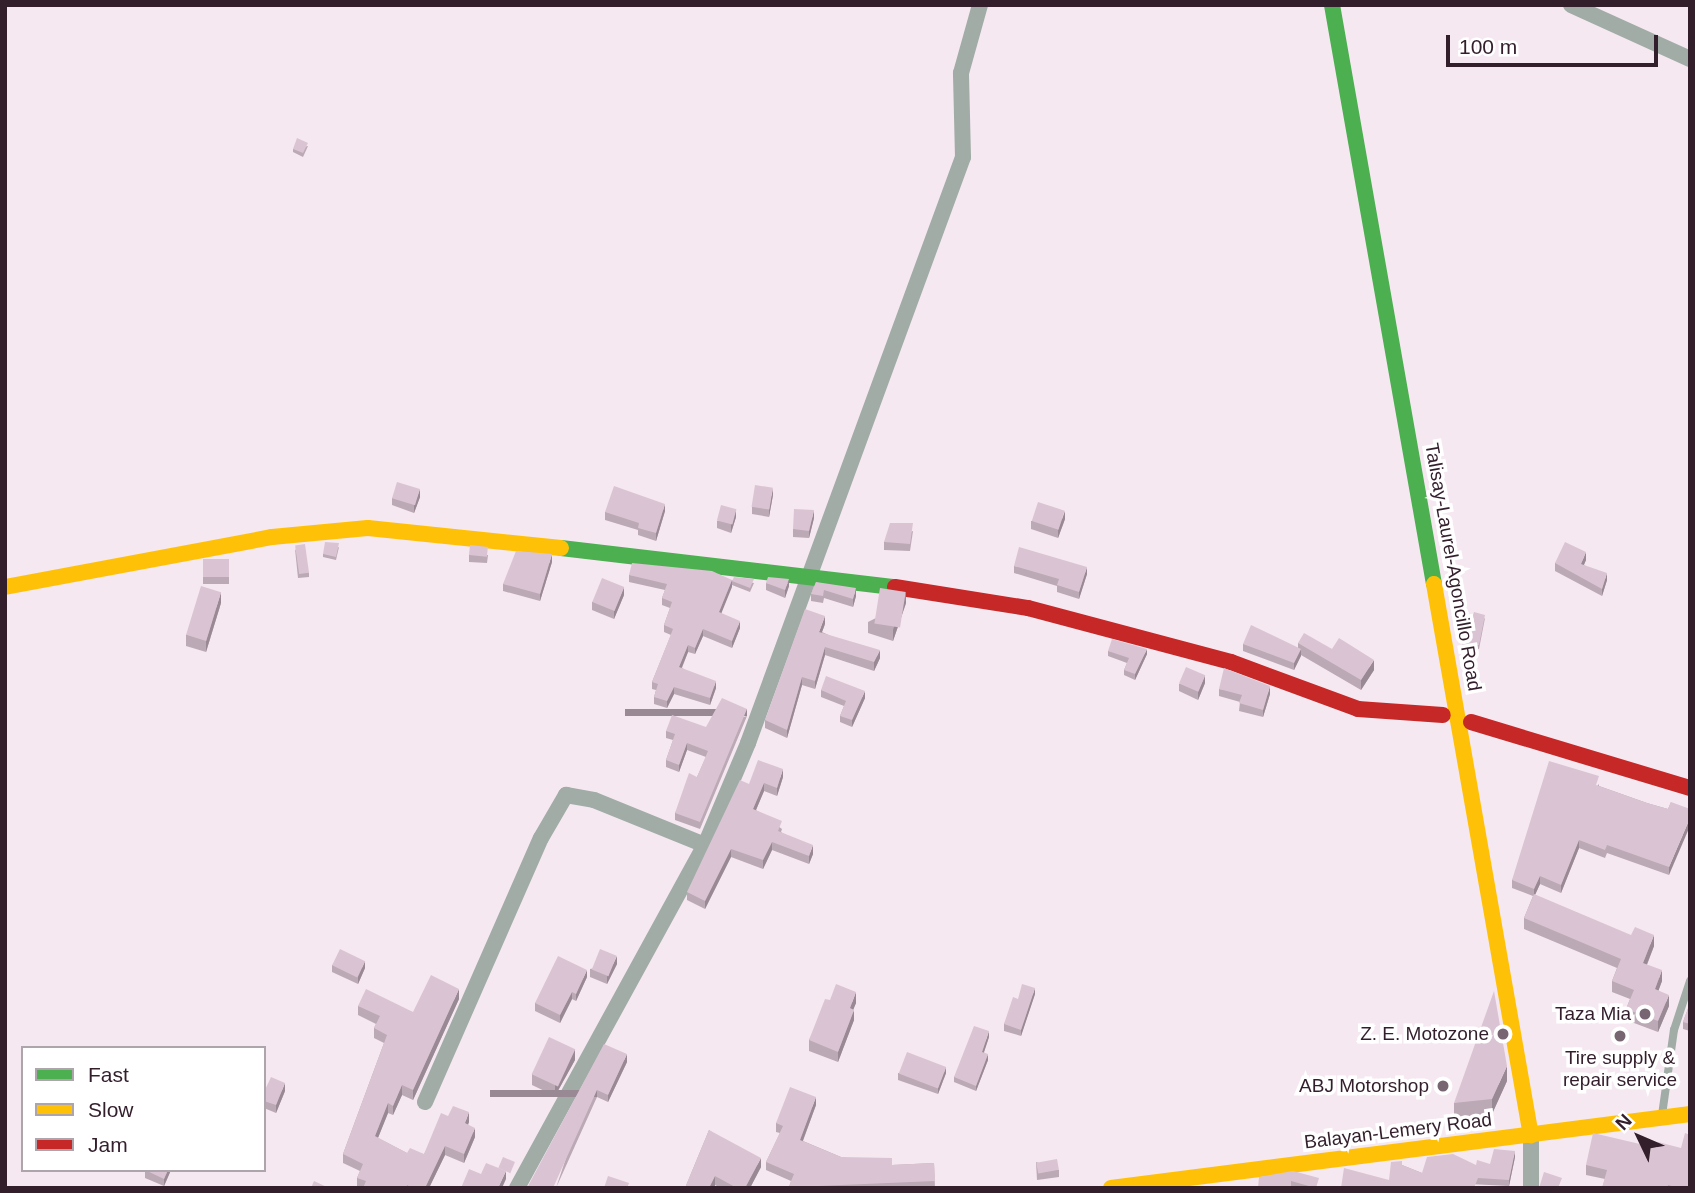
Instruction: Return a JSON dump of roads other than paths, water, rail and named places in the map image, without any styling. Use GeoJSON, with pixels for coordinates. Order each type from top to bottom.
{"type":"FeatureCollection","features":[{"type":"Feature","properties":{"kind":"main road","name":"Talisay-Laurel-Agoncillo Road"},"geometry":{"type":"LineString","coordinates":[[1332,5],[1531,1136]]}},
{"type":"Feature","properties":{"kind":"main road"},"geometry":{"type":"LineString","coordinates":[[5,587],[272,537],[368,528],[814,575],[1028,608],[1231,662],[1358,709],[1443,715]]}},
{"type":"Feature","properties":{"kind":"main road"},"geometry":{"type":"LineString","coordinates":[[1471,722],[1690,788]]}},
{"type":"Feature","properties":{"kind":"main road","name":"Balayan-Lemery Road"},"geometry":{"type":"LineString","coordinates":[[1111,1188],[1690,1114]]}},
{"type":"Feature","properties":{"kind":"street"},"geometry":{"type":"LineString","coordinates":[[517,1188],[705,845],[814,575],[963,157],[961,73],[980,5]]}},
{"type":"Feature","properties":{"kind":"street"},"geometry":{"type":"LineString","coordinates":[[1571,5],[1690,59]]}},
{"type":"Feature","properties":{"kind":"street"},"geometry":{"type":"LineString","coordinates":[[425,1102],[541,838],[566,795],[594,800],[705,845]]}},
{"type":"Feature","properties":{"kind":"street"},"geometry":{"type":"LineString","coordinates":[[1531,1136],[1531,1188]]}},
{"type":"Feature","properties":{"kind":"lane"},"geometry":{"type":"LineString","coordinates":[[1662,1118],[1674,1030],[1690,981]]}},
{"type":"Feature","properties":{"kind":"place","name":"Taza Mia"},"geometry":{"type":"Point","coordinates":[1645,1014]}},
{"type":"Feature","properties":{"kind":"place","name":"Z. E. Motozone"},"geometry":{"type":"Point","coordinates":[1503,1034]}},
{"type":"Feature","properties":{"kind":"place","name":"Tire supply & repair service"},"geometry":{"type":"Point","coordinates":[1620,1036]}},
{"type":"Feature","properties":{"kind":"place","name":"ABJ Motorshop"},"geometry":{"type":"Point","coordinates":[1443,1086]}}]}
